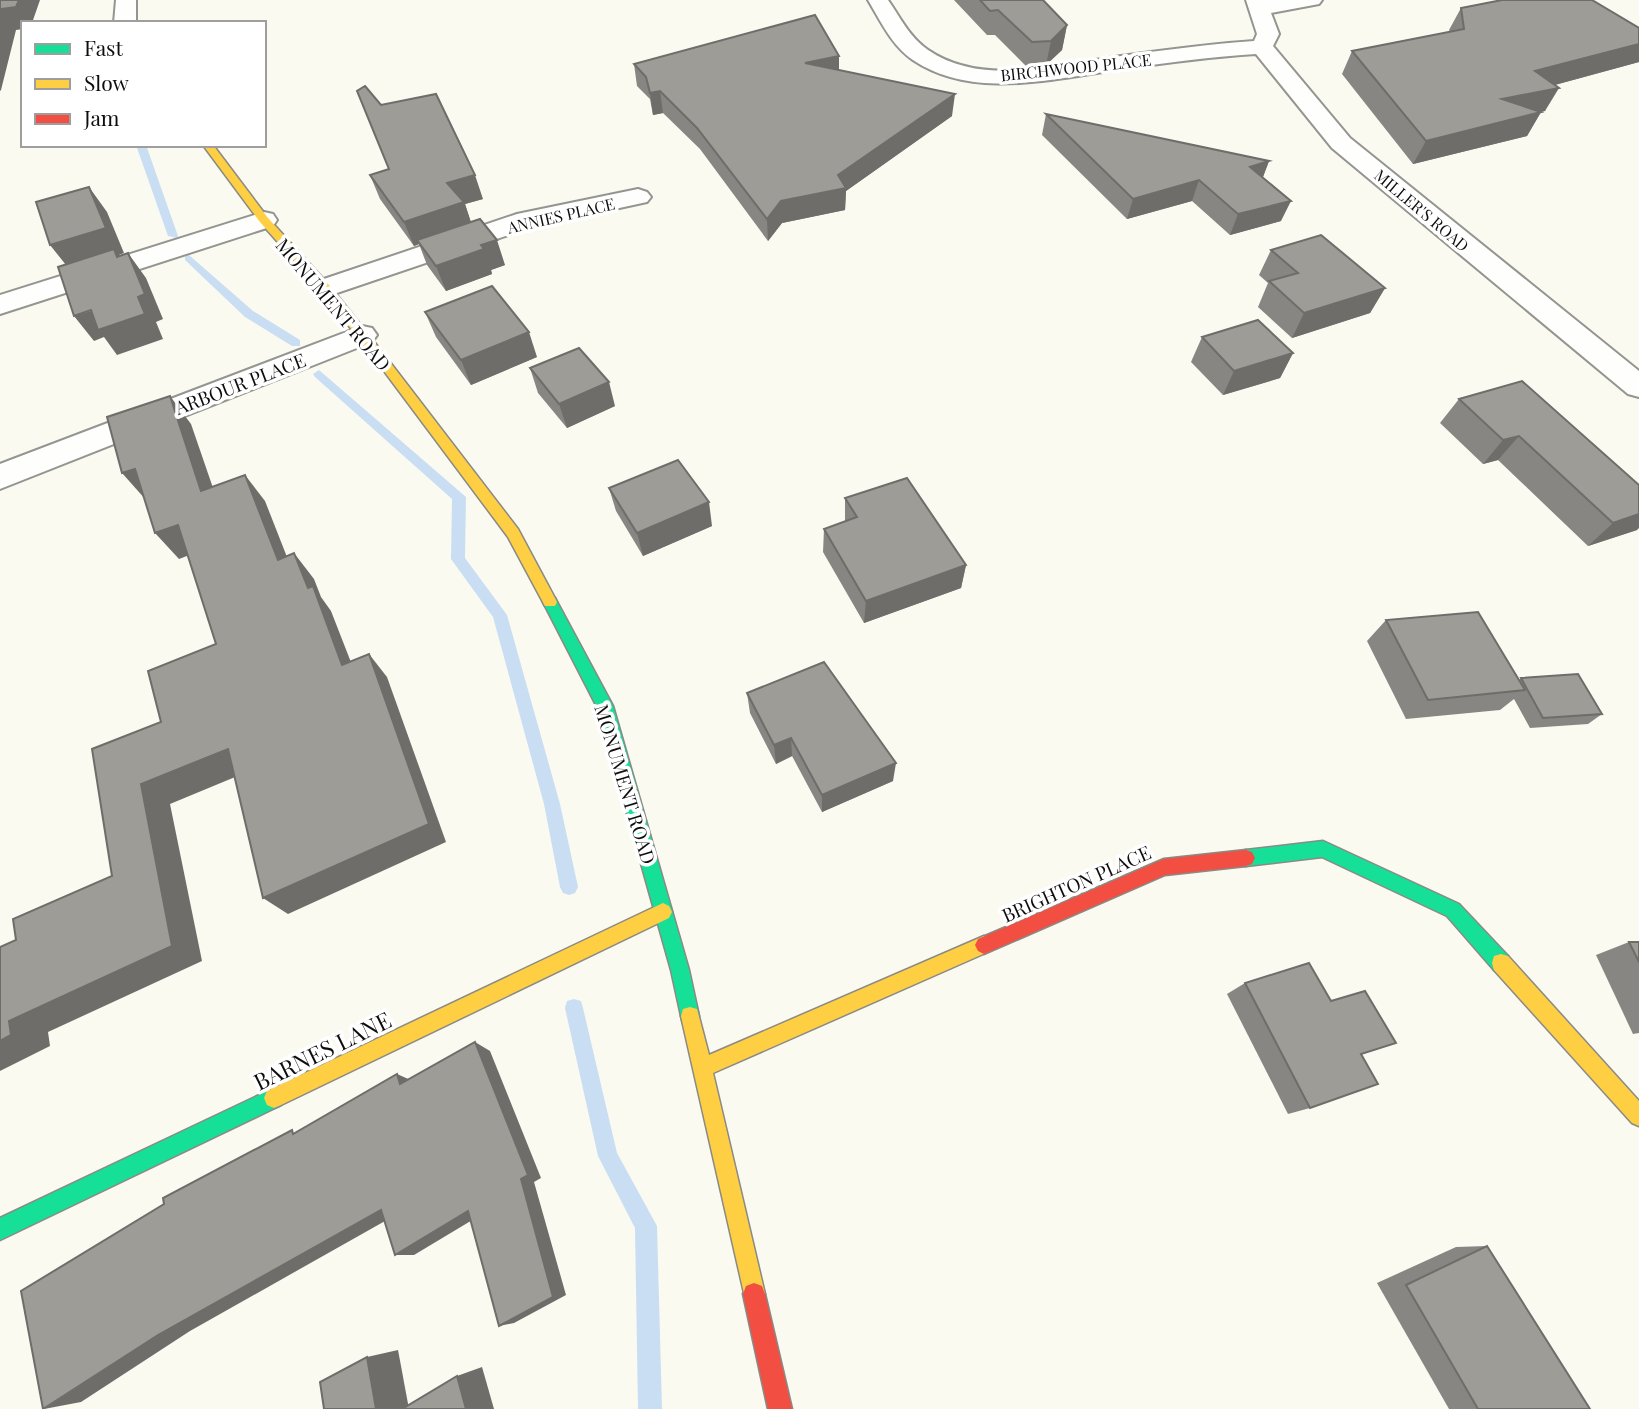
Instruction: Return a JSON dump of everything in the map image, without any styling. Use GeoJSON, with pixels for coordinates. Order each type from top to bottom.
{"type":"FeatureCollection","features":[{"type":"Feature","properties":{"kind":"street","name":"BIRCHWOOD PLACE"},"geometry":{"type":"LineString","coordinates":[[878,0],[911,47],[920,55],[933,63],[968,74],[1028,74],[1262,47]]}},
{"type":"Feature","properties":{"kind":"street"},"geometry":{"type":"LineString","coordinates":[[1262,47],[1268,34],[1258,5],[1312,0]]}},
{"type":"Feature","properties":{"kind":"street","name":"MILLER'S ROAD"},"geometry":{"type":"LineString","coordinates":[[1262,47],[1342,143],[1639,387]]}},
{"type":"Feature","properties":{"kind":"street","name":"MONUMENT ROAD"},"geometry":{"type":"LineString","coordinates":[[209,147],[264,220],[325,288],[362,335],[513,533],[605,706],[663,912],[702,1068],[780,1409]]}},
{"type":"Feature","properties":{"kind":"street","name":"ANNIES PLACE"},"geometry":{"type":"LineString","coordinates":[[325,288],[526,220],[638,197]]}},
{"type":"Feature","properties":{"kind":"street"},"geometry":{"type":"LineString","coordinates":[[0,305],[264,220]]}},
{"type":"Feature","properties":{"kind":"street","name":"ARBOUR PLACE"},"geometry":{"type":"LineString","coordinates":[[0,477],[362,335]]}},
{"type":"Feature","properties":{"kind":"street","name":"BRIGHTON PLACE"},"geometry":{"type":"LineString","coordinates":[[702,1068],[1164,867],[1323,849],[1453,910],[1639,1116]]}},
{"type":"Feature","properties":{"kind":"street","name":"BARNES LANE"},"geometry":{"type":"LineString","coordinates":[[0,1229],[663,912]]}},
{"type":"Feature","properties":{"kind":"building"},"geometry":{"type":"Polygon","coordinates":[[[0,0],[19,0],[16,7],[2,9],[0,15],[0,0]]]}},
{"type":"Feature","properties":{"kind":"building"},"geometry":{"type":"Polygon","coordinates":[[[980,0],[1043,0],[1067,25],[1051,41],[1032,42],[998,10],[990,11],[980,0]]]}},
{"type":"Feature","properties":{"kind":"building"},"geometry":{"type":"Polygon","coordinates":[[[1502,0],[1592,0],[1639,28],[1639,44],[1535,71],[1559,88],[1502,99],[1541,112],[1426,141],[1352,51],[1464,29],[1461,8],[1502,0]]]}},
{"type":"Feature","properties":{"kind":"building"},"geometry":{"type":"Polygon","coordinates":[[[815,15],[839,56],[805,63],[955,94],[838,175],[846,188],[781,201],[767,219],[697,128],[660,91],[650,93],[646,77],[634,64],[815,15]]]}},
{"type":"Feature","properties":{"kind":"building"},"geometry":{"type":"Polygon","coordinates":[[[365,86],[381,105],[436,94],[475,175],[447,183],[464,202],[404,222],[370,175],[389,169],[357,91],[365,86]]]}},
{"type":"Feature","properties":{"kind":"building"},"geometry":{"type":"Polygon","coordinates":[[[1046,114],[1269,161],[1250,167],[1291,201],[1238,214],[1199,180],[1133,199],[1046,114]]]}},
{"type":"Feature","properties":{"kind":"building"},"geometry":{"type":"Polygon","coordinates":[[[89,187],[106,228],[50,245],[36,202],[89,187]]]}},
{"type":"Feature","properties":{"kind":"building"},"geometry":{"type":"Polygon","coordinates":[[[480,219],[497,240],[481,245],[484,249],[436,266],[417,240],[480,219]]]}},
{"type":"Feature","properties":{"kind":"building"},"geometry":{"type":"Polygon","coordinates":[[[1321,235],[1385,288],[1304,313],[1269,281],[1298,273],[1271,250],[1321,235]]]}},
{"type":"Feature","properties":{"kind":"building"},"geometry":{"type":"Polygon","coordinates":[[[114,249],[117,257],[128,253],[145,294],[138,297],[145,314],[98,330],[91,310],[74,316],[58,267],[114,249]]]}},
{"type":"Feature","properties":{"kind":"building"},"geometry":{"type":"Polygon","coordinates":[[[492,286],[529,332],[461,360],[425,312],[492,286]]]}},
{"type":"Feature","properties":{"kind":"building"},"geometry":{"type":"Polygon","coordinates":[[[1258,320],[1293,353],[1234,371],[1202,337],[1258,320]]]}},
{"type":"Feature","properties":{"kind":"building"},"geometry":{"type":"Polygon","coordinates":[[[579,348],[609,382],[559,404],[530,368],[579,348]]]}},
{"type":"Feature","properties":{"kind":"building"},"geometry":{"type":"Polygon","coordinates":[[[1522,381],[1639,485],[1639,514],[1613,523],[1519,436],[1503,440],[1459,399],[1522,381]]]}},
{"type":"Feature","properties":{"kind":"building"},"geometry":{"type":"Polygon","coordinates":[[[170,396],[201,491],[245,475],[278,560],[294,553],[308,588],[313,586],[342,665],[369,654],[429,824],[263,898],[228,749],[141,784],[172,946],[9,1021],[11,1035],[0,1041],[0,947],[16,940],[13,919],[112,876],[92,749],[161,722],[148,671],[216,644],[178,525],[155,533],[135,469],[122,473],[107,417],[170,396]]]}},
{"type":"Feature","properties":{"kind":"building"},"geometry":{"type":"Polygon","coordinates":[[[678,460],[709,502],[637,533],[609,488],[678,460]]]}},
{"type":"Feature","properties":{"kind":"building"},"geometry":{"type":"Polygon","coordinates":[[[907,478],[966,565],[866,601],[824,529],[857,517],[845,498],[907,478]]]}},
{"type":"Feature","properties":{"kind":"building"},"geometry":{"type":"Polygon","coordinates":[[[1478,612],[1525,690],[1428,700],[1386,620],[1478,612]]]}},
{"type":"Feature","properties":{"kind":"building"},"geometry":{"type":"Polygon","coordinates":[[[824,662],[896,763],[822,795],[791,738],[774,745],[747,693],[824,662]]]}},
{"type":"Feature","properties":{"kind":"building"},"geometry":{"type":"Polygon","coordinates":[[[1578,674],[1602,714],[1543,718],[1521,678],[1578,674]]]}},
{"type":"Feature","properties":{"kind":"building"},"geometry":{"type":"Polygon","coordinates":[[[1629,942],[1639,942],[1639,962],[1629,942]]]}},
{"type":"Feature","properties":{"kind":"building"},"geometry":{"type":"Polygon","coordinates":[[[1309,963],[1331,1001],[1365,991],[1396,1043],[1361,1054],[1378,1084],[1310,1108],[1245,983],[1309,963]]]}},
{"type":"Feature","properties":{"kind":"building"},"geometry":{"type":"Polygon","coordinates":[[[475,1042],[528,1175],[521,1179],[553,1297],[499,1326],[468,1211],[395,1255],[381,1210],[158,1335],[43,1409],[21,1291],[164,1204],[163,1198],[292,1130],[293,1134],[397,1074],[400,1084],[475,1042]]]}},
{"type":"Feature","properties":{"kind":"building"},"geometry":{"type":"Polygon","coordinates":[[[1487,1246],[1590,1409],[1478,1409],[1406,1285],[1487,1246]]]}},
{"type":"Feature","properties":{"kind":"building"},"geometry":{"type":"Polygon","coordinates":[[[367,1357],[376,1409],[324,1409],[320,1382],[367,1357]]]}},
{"type":"Feature","properties":{"kind":"building"},"geometry":{"type":"Polygon","coordinates":[[[457,1376],[466,1409],[402,1409],[457,1376]]]}},
{"type":"Feature","properties":{"kind":"waterway"},"geometry":{"type":"LineString","coordinates":[[142,147],[173,236]]}},
{"type":"Feature","properties":{"kind":"waterway"},"geometry":{"type":"LineString","coordinates":[[189,258],[249,314],[296,343]]}},
{"type":"Feature","properties":{"kind":"waterway"},"geometry":{"type":"LineString","coordinates":[[319,374],[459,497],[458,559],[500,615],[552,804],[569,887]]}},
{"type":"Feature","properties":{"kind":"waterway"},"geometry":{"type":"LineString","coordinates":[[574,1008],[608,1156],[646,1226],[650,1409]]}},
{"type":"Feature","properties":{"kind":"traffic: fast"},"geometry":{"type":"LineString","coordinates":[[550,602],[605,706],[680,970],[690,1016]]}},
{"type":"Feature","properties":{"kind":"traffic: fast"},"geometry":{"type":"LineString","coordinates":[[1246,858],[1323,849],[1453,910],[1501,963]]}},
{"type":"Feature","properties":{"kind":"traffic: fast"},"geometry":{"type":"LineString","coordinates":[[0,1229],[274,1098]]}},
{"type":"Feature","properties":{"kind":"traffic: slow"},"geometry":{"type":"LineString","coordinates":[[209,147],[264,220],[325,288],[379,356],[513,533],[550,602]]}},
{"type":"Feature","properties":{"kind":"traffic: slow"},"geometry":{"type":"LineString","coordinates":[[274,1098],[663,912]]}},
{"type":"Feature","properties":{"kind":"traffic: slow"},"geometry":{"type":"LineString","coordinates":[[702,1068],[984,945]]}},
{"type":"Feature","properties":{"kind":"traffic: slow"},"geometry":{"type":"LineString","coordinates":[[1501,963],[1639,1116]]}},
{"type":"Feature","properties":{"kind":"traffic: slow"},"geometry":{"type":"LineString","coordinates":[[690,1016],[754,1294]]}},
{"type":"Feature","properties":{"kind":"traffic: jam"},"geometry":{"type":"LineString","coordinates":[[984,945],[1164,867],[1246,858]]}},
{"type":"Feature","properties":{"kind":"traffic: jam"},"geometry":{"type":"LineString","coordinates":[[754,1294],[780,1409]]}}]}
